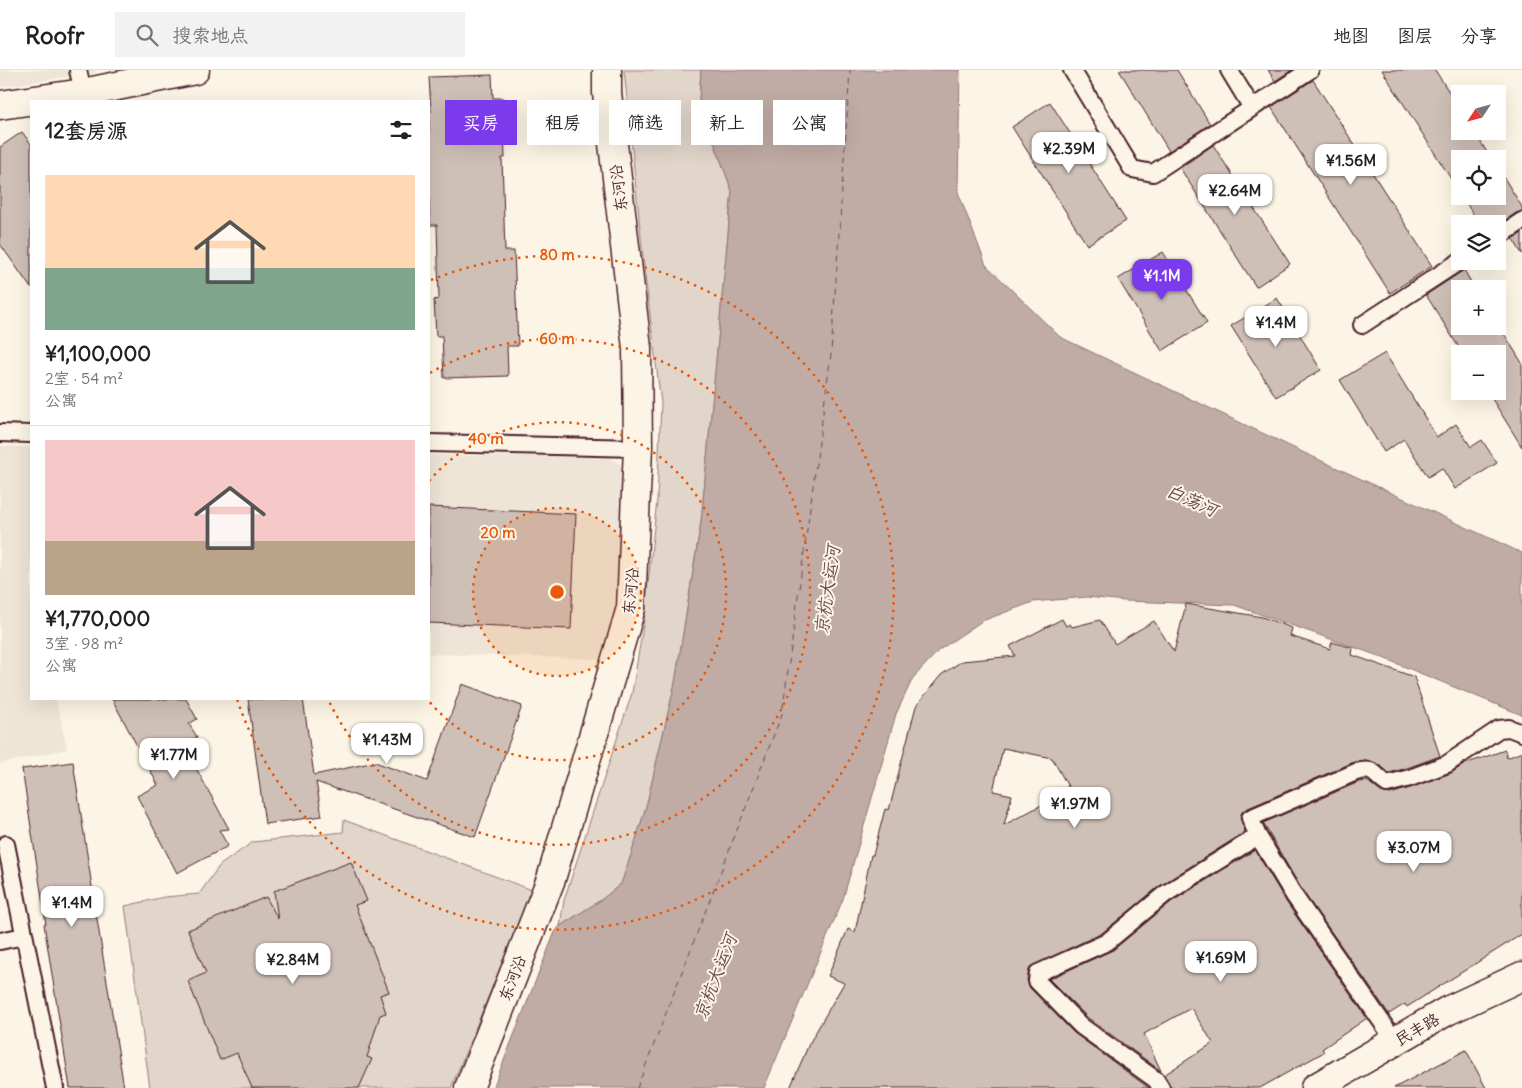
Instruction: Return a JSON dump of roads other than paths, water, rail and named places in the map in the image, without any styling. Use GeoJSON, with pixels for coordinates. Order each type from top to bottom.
{"type":"FeatureCollection","features":[{"type":"Feature","properties":{"kind":"street"},"geometry":{"type":"LineString","coordinates":[[0,105],[81,81],[195,70]]}},
{"type":"Feature","properties":{"kind":"street","name":"东河沿"},"geometry":{"type":"LineString","coordinates":[[469,1088],[551,879],[632,608],[638,448],[637,348],[607,93],[607,70]]}},
{"type":"Feature","properties":{"kind":"street","name":"民丰路"},"geometry":{"type":"LineString","coordinates":[[1315,1088],[1447,1011],[1522,976]]}},
{"type":"Feature","properties":{"kind":"lane"},"geometry":{"type":"LineString","coordinates":[[1072,70],[1132,169],[1153,173],[1310,70]]}},
{"type":"Feature","properties":{"kind":"lane"},"geometry":{"type":"LineString","coordinates":[[1229,70],[1252,108]]}},
{"type":"Feature","properties":{"kind":"lane"},"geometry":{"type":"LineString","coordinates":[[1506,232],[1522,221]]}},
{"type":"Feature","properties":{"kind":"lane"},"geometry":{"type":"LineString","coordinates":[[1362,325],[1451,267]]}},
{"type":"Feature","properties":{"kind":"lane"},"geometry":{"type":"LineString","coordinates":[[0,433],[30,434]]}},
{"type":"Feature","properties":{"kind":"lane"},"geometry":{"type":"LineString","coordinates":[[430,443],[638,448]]}},
{"type":"Feature","properties":{"kind":"lane"},"geometry":{"type":"LineString","coordinates":[[1395,1041],[1295,897],[1258,836],[1250,818],[1356,772],[1366,769],[1376,773],[1387,784],[1410,778],[1447,764],[1499,729],[1509,728],[1522,733]]}},
{"type":"Feature","properties":{"kind":"lane"},"geometry":{"type":"LineString","coordinates":[[1161,1088],[1156,1080],[1081,1026],[1038,981],[1038,973],[1107,942],[1165,894],[1258,836]]}},
{"type":"Feature","properties":{"kind":"lane"},"geometry":{"type":"LineString","coordinates":[[6,844],[55,1088]]}},
{"type":"Feature","properties":{"kind":"lane"},"geometry":{"type":"LineString","coordinates":[[0,941],[24,936]]}},
{"type":"Feature","properties":{"kind":"water"},"geometry":{"type":"Polygon","coordinates":[[[701,70],[960,70],[958,192],[986,265],[1060,337],[1298,450],[1522,553],[1522,715],[1376,655],[1234,605],[1125,601],[1087,597],[1033,602],[982,621],[939,650],[913,678],[896,714],[843,899],[764,1088],[493,1088],[555,932],[560,926],[601,900],[621,884],[647,803],[675,683],[701,522],[732,191],[715,145],[763,145],[763,100],[699,100],[701,70]]]}},
{"type":"Feature","properties":{"kind":"water label","name":"白荡河"},"geometry":{"type":"Point","coordinates":[1192,500]}},
{"type":"Feature","properties":{"kind":"water label","name":"京杭大运河"},"geometry":{"type":"Point","coordinates":[827,590]}},
{"type":"Feature","properties":{"kind":"water label","name":"京杭大运河"},"geometry":{"type":"Point","coordinates":[715,977]}}]}
